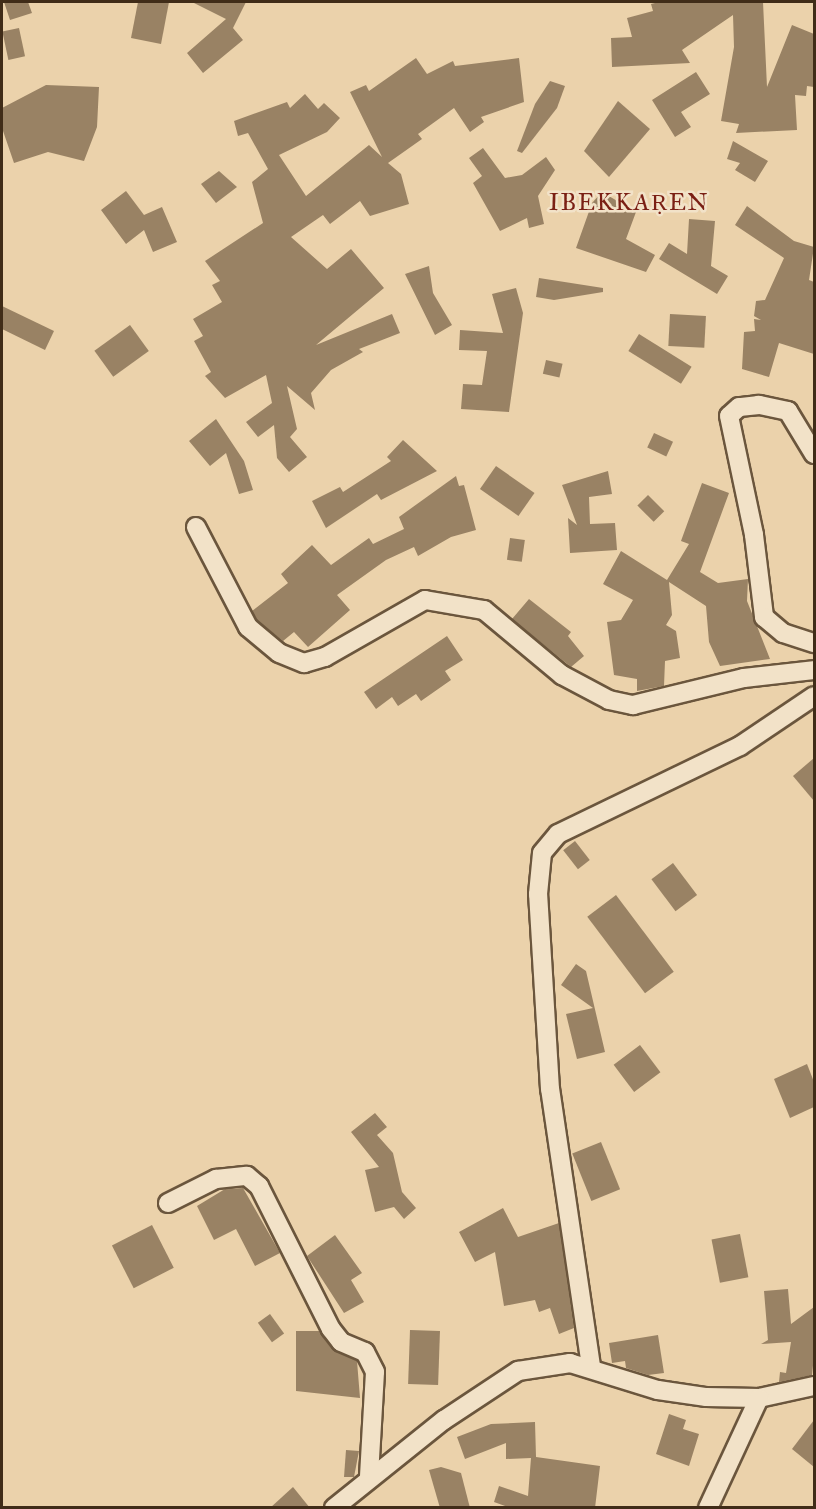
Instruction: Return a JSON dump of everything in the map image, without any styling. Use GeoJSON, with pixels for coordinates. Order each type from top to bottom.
{"type":"FeatureCollection","features":[{"type":"Feature","properties":{"kind":"street"},"geometry":{"type":"LineString","coordinates":[[814,454],[788,411],[759,405],[739,407],[729,416],[754,535],[764,617],[783,633],[814,643]]}},
{"type":"Feature","properties":{"kind":"street"},"geometry":{"type":"LineString","coordinates":[[196,527],[248,627],[279,653],[304,663],[325,657],[425,600],[484,610],[562,675],[609,700],[633,705],[744,678],[814,670]]}},
{"type":"Feature","properties":{"kind":"street"},"geometry":{"type":"LineString","coordinates":[[591,1366],[550,1089],[538,894],[542,853],[558,834],[740,746],[814,696]]}},
{"type":"Feature","properties":{"kind":"street"},"geometry":{"type":"LineString","coordinates":[[168,1203],[216,1179],[247,1176],[259,1186],[330,1329],[341,1342],[365,1352],[375,1372],[369,1476]]}},
{"type":"Feature","properties":{"kind":"street"},"geometry":{"type":"LineString","coordinates":[[334,1508],[369,1476],[518,1371],[546,1364],[591,1366],[658,1390],[759,1398],[814,1386]]}},
{"type":"Feature","properties":{"kind":"street"},"geometry":{"type":"LineString","coordinates":[[708,1508],[759,1398]]}},
{"type":"Feature","properties":{"kind":"building"},"geometry":{"type":"Polygon","coordinates":[[[4,2],[28,2],[32,13],[10,20],[4,2]]]}},
{"type":"Feature","properties":{"kind":"building"},"geometry":{"type":"Polygon","coordinates":[[[138,2],[169,2],[161,44],[131,38],[138,2]]]}},
{"type":"Feature","properties":{"kind":"building"},"geometry":{"type":"Polygon","coordinates":[[[192,2],[246,2],[233,28],[243,40],[203,73],[187,53],[226,19],[192,2]]]}},
{"type":"Feature","properties":{"kind":"building"},"geometry":{"type":"Polygon","coordinates":[[[659,2],[763,2],[767,87],[792,25],[814,34],[814,87],[807,86],[806,96],[795,95],[797,130],[736,133],[739,124],[721,121],[734,47],[733,15],[682,50],[690,63],[612,67],[611,38],[632,37],[627,18],[653,11],[651,4],[659,2]]]}},
{"type":"Feature","properties":{"kind":"building"},"geometry":{"type":"Polygon","coordinates":[[[19,28],[25,56],[8,60],[2,32],[19,28]]]}},
{"type":"Feature","properties":{"kind":"building"},"geometry":{"type":"Polygon","coordinates":[[[416,58],[427,74],[453,61],[455,66],[519,58],[524,102],[481,117],[484,122],[470,132],[454,108],[418,134],[422,139],[388,163],[401,174],[409,204],[370,216],[360,201],[330,224],[323,215],[291,237],[327,269],[351,249],[384,288],[316,345],[392,314],[400,333],[359,349],[363,352],[331,370],[311,393],[315,410],[287,386],[297,429],[290,437],[307,457],[289,472],[277,458],[274,425],[258,437],[246,422],[272,403],[266,375],[225,398],[205,376],[211,372],[194,341],[203,336],[193,319],[222,302],[212,285],[220,281],[205,261],[263,223],[252,182],[268,169],[248,133],[238,136],[234,121],[287,102],[290,108],[305,94],[318,109],[324,103],[340,118],[327,132],[279,155],[306,196],[369,145],[382,157],[350,92],[366,85],[369,91],[416,58]]]}},
{"type":"Feature","properties":{"kind":"building"},"geometry":{"type":"Polygon","coordinates":[[[696,72],[710,94],[681,112],[691,127],[675,137],[652,100],[696,72]]]}},
{"type":"Feature","properties":{"kind":"building"},"geometry":{"type":"Polygon","coordinates":[[[550,81],[565,86],[557,108],[522,153],[517,151],[535,104],[550,81]]]}},
{"type":"Feature","properties":{"kind":"building"},"geometry":{"type":"Polygon","coordinates":[[[46,85],[99,87],[97,127],[84,161],[48,152],[14,163],[2,128],[2,108],[46,85]]]}},
{"type":"Feature","properties":{"kind":"building"},"geometry":{"type":"Polygon","coordinates":[[[618,101],[650,129],[609,177],[584,151],[618,101]]]}},
{"type":"Feature","properties":{"kind":"building"},"geometry":{"type":"Polygon","coordinates":[[[733,141],[768,161],[755,182],[735,170],[740,163],[727,159],[733,141]]]}},
{"type":"Feature","properties":{"kind":"building"},"geometry":{"type":"Polygon","coordinates":[[[483,148],[505,178],[522,175],[546,157],[555,170],[538,196],[544,224],[529,228],[527,218],[500,231],[473,183],[482,176],[469,158],[483,148]]]}},
{"type":"Feature","properties":{"kind":"building"},"geometry":{"type":"Polygon","coordinates":[[[219,171],[237,187],[216,203],[201,184],[219,171]]]}},
{"type":"Feature","properties":{"kind":"building"},"geometry":{"type":"Polygon","coordinates":[[[126,191],[144,215],[162,207],[177,242],[153,252],[144,230],[126,244],[101,210],[126,191]]]}},
{"type":"Feature","properties":{"kind":"building"},"geometry":{"type":"Polygon","coordinates":[[[602,192],[636,212],[626,239],[655,255],[646,272],[576,248],[592,203],[602,192]]]}},
{"type":"Feature","properties":{"kind":"building"},"geometry":{"type":"Polygon","coordinates":[[[747,206],[794,241],[814,247],[809,280],[814,282],[814,354],[779,343],[769,377],[742,369],[744,332],[755,331],[754,319],[761,320],[754,316],[756,301],[765,300],[784,258],[735,225],[747,206]]]}},
{"type":"Feature","properties":{"kind":"building"},"geometry":{"type":"Polygon","coordinates":[[[689,219],[715,221],[711,266],[728,276],[717,294],[659,259],[669,243],[687,254],[689,219]]]}},
{"type":"Feature","properties":{"kind":"building"},"geometry":{"type":"Polygon","coordinates":[[[429,266],[433,293],[452,325],[435,335],[405,274],[429,266]]]}},
{"type":"Feature","properties":{"kind":"building"},"geometry":{"type":"Polygon","coordinates":[[[539,278],[603,288],[603,292],[554,300],[536,297],[539,278]]]}},
{"type":"Feature","properties":{"kind":"building"},"geometry":{"type":"Polygon","coordinates":[[[516,288],[523,313],[509,412],[461,409],[463,384],[482,385],[487,351],[459,350],[460,330],[503,333],[492,294],[516,288]]]}},
{"type":"Feature","properties":{"kind":"building"},"geometry":{"type":"Polygon","coordinates":[[[2,306],[54,331],[45,350],[2,329],[2,306]]]}},
{"type":"Feature","properties":{"kind":"building"},"geometry":{"type":"Polygon","coordinates":[[[670,314],[706,316],[704,348],[668,346],[670,314]]]}},
{"type":"Feature","properties":{"kind":"building"},"geometry":{"type":"Polygon","coordinates":[[[130,325],[149,351],[113,377],[94,351],[130,325]]]}},
{"type":"Feature","properties":{"kind":"building"},"geometry":{"type":"Polygon","coordinates":[[[639,334],[692,367],[681,384],[628,351],[639,334]]]}},
{"type":"Feature","properties":{"kind":"building"},"geometry":{"type":"Polygon","coordinates":[[[546,360],[563,364],[559,377],[543,374],[546,360]]]}},
{"type":"Feature","properties":{"kind":"building"},"geometry":{"type":"Polygon","coordinates":[[[216,419],[244,461],[253,490],[239,494],[226,453],[210,466],[189,441],[216,419]]]}},
{"type":"Feature","properties":{"kind":"building"},"geometry":{"type":"Polygon","coordinates":[[[654,433],[673,442],[666,456],[647,448],[654,433]]]}},
{"type":"Feature","properties":{"kind":"building"},"geometry":{"type":"Polygon","coordinates":[[[403,440],[437,471],[381,500],[377,494],[326,528],[312,501],[340,487],[343,492],[391,461],[387,457],[403,440]]]}},
{"type":"Feature","properties":{"kind":"building"},"geometry":{"type":"Polygon","coordinates":[[[496,466],[535,493],[518,516],[480,489],[496,466]]]}},
{"type":"Feature","properties":{"kind":"building"},"geometry":{"type":"Polygon","coordinates":[[[608,471],[612,494],[589,497],[590,524],[615,523],[617,550],[570,553],[568,518],[577,525],[562,485],[608,471]]]}},
{"type":"Feature","properties":{"kind":"building"},"geometry":{"type":"Polygon","coordinates":[[[456,476],[459,486],[464,485],[476,530],[451,537],[418,556],[414,547],[386,560],[337,595],[350,610],[308,647],[294,632],[283,641],[257,620],[252,611],[288,583],[281,574],[312,545],[331,565],[369,538],[373,544],[404,529],[399,517],[456,476]]]}},
{"type":"Feature","properties":{"kind":"building"},"geometry":{"type":"Polygon","coordinates":[[[702,483],[729,493],[700,572],[718,583],[748,579],[747,601],[770,659],[720,666],[709,642],[706,606],[669,582],[672,615],[666,625],[676,631],[680,658],[665,661],[664,686],[637,691],[637,679],[614,675],[607,622],[621,620],[633,600],[603,584],[621,551],[667,580],[689,544],[681,541],[702,483]]]}},
{"type":"Feature","properties":{"kind":"building"},"geometry":{"type":"Polygon","coordinates":[[[648,495],[664,511],[654,522],[637,506],[648,495]]]}},
{"type":"Feature","properties":{"kind":"building"},"geometry":{"type":"Polygon","coordinates":[[[510,538],[525,540],[522,562],[507,560],[510,538]]]}},
{"type":"Feature","properties":{"kind":"building"},"geometry":{"type":"Polygon","coordinates":[[[529,599],[571,632],[568,636],[584,656],[571,667],[512,619],[529,599]]]}},
{"type":"Feature","properties":{"kind":"building"},"geometry":{"type":"Polygon","coordinates":[[[447,636],[463,660],[445,671],[451,680],[421,701],[416,694],[398,706],[392,697],[376,709],[364,692],[447,636]]]}},
{"type":"Feature","properties":{"kind":"building"},"geometry":{"type":"Polygon","coordinates":[[[814,758],[814,801],[793,776],[814,758]]]}},
{"type":"Feature","properties":{"kind":"building"},"geometry":{"type":"Polygon","coordinates":[[[575,841],[590,860],[578,869],[563,850],[575,841]]]}},
{"type":"Feature","properties":{"kind":"building"},"geometry":{"type":"Polygon","coordinates":[[[673,863],[697,895],[676,911],[651,879],[673,863]]]}},
{"type":"Feature","properties":{"kind":"building"},"geometry":{"type":"Polygon","coordinates":[[[616,895],[674,972],[645,993],[587,917],[616,895]]]}},
{"type":"Feature","properties":{"kind":"building"},"geometry":{"type":"Polygon","coordinates":[[[576,964],[586,971],[605,1052],[577,1059],[566,1014],[593,1008],[561,985],[576,964]]]}},
{"type":"Feature","properties":{"kind":"building"},"geometry":{"type":"Polygon","coordinates":[[[640,1045],[660,1072],[634,1092],[614,1065],[640,1045]]]}},
{"type":"Feature","properties":{"kind":"building"},"geometry":{"type":"Polygon","coordinates":[[[807,1064],[814,1082],[814,1107],[790,1118],[774,1079],[807,1064]]]}},
{"type":"Feature","properties":{"kind":"building"},"geometry":{"type":"Polygon","coordinates":[[[375,1113],[387,1127],[377,1135],[393,1153],[402,1192],[416,1208],[404,1219],[394,1207],[375,1212],[365,1170],[379,1167],[351,1132],[375,1113]]]}},
{"type":"Feature","properties":{"kind":"building"},"geometry":{"type":"Polygon","coordinates":[[[601,1142],[620,1189],[591,1201],[572,1154],[601,1142]]]}},
{"type":"Feature","properties":{"kind":"building"},"geometry":{"type":"Polygon","coordinates":[[[243,1188],[280,1253],[255,1266],[236,1229],[214,1240],[197,1206],[225,1189],[243,1188]]]}},
{"type":"Feature","properties":{"kind":"building"},"geometry":{"type":"Polygon","coordinates":[[[503,1208],[518,1237],[559,1223],[574,1328],[559,1334],[550,1308],[539,1312],[535,1300],[504,1306],[495,1252],[475,1262],[459,1232],[503,1208]]]}},
{"type":"Feature","properties":{"kind":"building"},"geometry":{"type":"Polygon","coordinates":[[[152,1225],[174,1268],[134,1288],[112,1245],[152,1225]]]}},
{"type":"Feature","properties":{"kind":"building"},"geometry":{"type":"Polygon","coordinates":[[[740,1234],[748,1277],[720,1283],[712,1240],[740,1234]]]}},
{"type":"Feature","properties":{"kind":"building"},"geometry":{"type":"Polygon","coordinates":[[[335,1235],[362,1273],[351,1280],[364,1302],[344,1313],[307,1256],[335,1235]]]}},
{"type":"Feature","properties":{"kind":"building"},"geometry":{"type":"Polygon","coordinates":[[[788,1289],[791,1324],[814,1307],[814,1356],[812,1375],[779,1382],[780,1372],[786,1373],[791,1342],[761,1344],[768,1340],[764,1291],[788,1289]]]}},
{"type":"Feature","properties":{"kind":"building"},"geometry":{"type":"Polygon","coordinates":[[[270,1314],[284,1333],[272,1342],[258,1323],[270,1314]]]}},
{"type":"Feature","properties":{"kind":"building"},"geometry":{"type":"Polygon","coordinates":[[[410,1330],[440,1331],[438,1385],[408,1384],[410,1330]]]}},
{"type":"Feature","properties":{"kind":"building"},"geometry":{"type":"Polygon","coordinates":[[[296,1331],[319,1331],[332,1349],[357,1361],[360,1398],[296,1391],[296,1331]]]}},
{"type":"Feature","properties":{"kind":"building"},"geometry":{"type":"Polygon","coordinates":[[[658,1335],[664,1373],[648,1375],[626,1368],[625,1361],[612,1363],[609,1343],[658,1335]]]}},
{"type":"Feature","properties":{"kind":"building"},"geometry":{"type":"Polygon","coordinates":[[[669,1414],[686,1420],[683,1429],[699,1434],[689,1466],[656,1454],[669,1414]]]}},
{"type":"Feature","properties":{"kind":"building"},"geometry":{"type":"Polygon","coordinates":[[[814,1420],[814,1467],[792,1449],[814,1420]]]}},
{"type":"Feature","properties":{"kind":"building"},"geometry":{"type":"Polygon","coordinates":[[[535,1422],[536,1457],[600,1466],[595,1508],[511,1508],[494,1502],[499,1486],[528,1496],[531,1458],[506,1459],[506,1443],[465,1459],[457,1437],[491,1424],[535,1422]]]}},
{"type":"Feature","properties":{"kind":"building"},"geometry":{"type":"Polygon","coordinates":[[[346,1450],[359,1451],[354,1477],[344,1477],[346,1450]]]}},
{"type":"Feature","properties":{"kind":"building"},"geometry":{"type":"Polygon","coordinates":[[[441,1467],[461,1473],[470,1508],[440,1508],[429,1470],[441,1467]]]}},
{"type":"Feature","properties":{"kind":"building"},"geometry":{"type":"Polygon","coordinates":[[[293,1487],[310,1508],[270,1508],[293,1487]]]}},
{"type":"Feature","properties":{"kind":"district","name":"IBEKKAṚEN"},"geometry":{"type":"Point","coordinates":[629,203]}}]}
